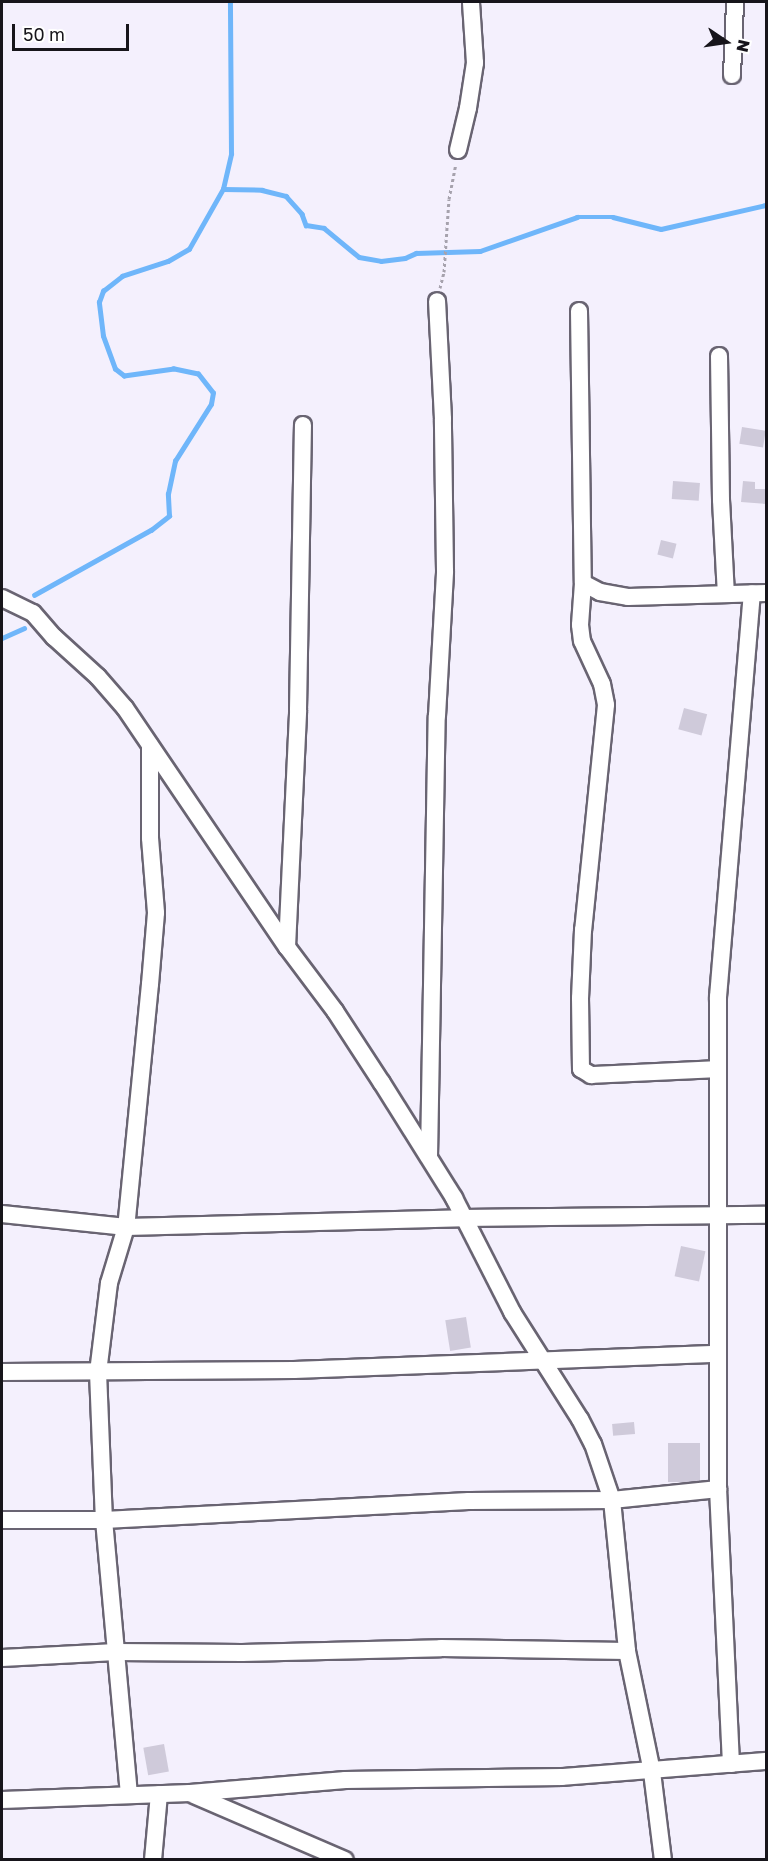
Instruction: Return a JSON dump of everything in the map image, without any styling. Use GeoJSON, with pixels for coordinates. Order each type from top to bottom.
{"type":"FeatureCollection","features":[{"type":"Feature","properties":{"kind":"street"},"geometry":{"type":"LineString","coordinates":[[458,150],[475,63],[471,2]]}},
{"type":"Feature","properties":{"kind":"street"},"geometry":{"type":"LineString","coordinates":[[732,75],[735,2]]}},
{"type":"Feature","properties":{"kind":"street"},"geometry":{"type":"LineString","coordinates":[[429,1157],[437,716],[445,571],[442,387],[437,301]]}},
{"type":"Feature","properties":{"kind":"street"},"geometry":{"type":"LineString","coordinates":[[579,311],[583,583],[580,625],[582,641],[602,684],[606,705],[583,930],[580,998],[581,1069],[591,1075],[717,1069]]}},
{"type":"Feature","properties":{"kind":"street"},"geometry":{"type":"LineString","coordinates":[[719,356],[721,490],[726,594]]}},
{"type":"Feature","properties":{"kind":"street"},"geometry":{"type":"LineString","coordinates":[[287,947],[298,710],[303,425]]}},
{"type":"Feature","properties":{"kind":"street"},"geometry":{"type":"LineString","coordinates":[[583,583],[600,592],[628,597],[759,593],[718,997],[718,1489],[731,1764]]}},
{"type":"Feature","properties":{"kind":"street"},"geometry":{"type":"LineString","coordinates":[[2,598],[33,613],[54,638],[98,677],[125,708],[287,947],[335,1011],[429,1157],[454,1198],[512,1312],[580,1419],[593,1444],[612,1500],[627,1651],[652,1772],[663,1860]]}},
{"type":"Feature","properties":{"kind":"street"},"geometry":{"type":"LineString","coordinates":[[129,1794],[104,1520],[99,1372],[109,1283],[126,1227],[156,913],[150,838],[150,746]]}},
{"type":"Feature","properties":{"kind":"street"},"geometry":{"type":"LineString","coordinates":[[2,1214],[126,1227],[463,1218],[766,1215]]}},
{"type":"Feature","properties":{"kind":"street"},"geometry":{"type":"LineString","coordinates":[[2,1372],[294,1370],[718,1354]]}},
{"type":"Feature","properties":{"kind":"street"},"geometry":{"type":"LineString","coordinates":[[2,1520],[104,1520],[469,1501],[612,1500],[718,1489]]}},
{"type":"Feature","properties":{"kind":"street"},"geometry":{"type":"LineString","coordinates":[[2,1658],[116,1652],[242,1653],[441,1648],[627,1651]]}},
{"type":"Feature","properties":{"kind":"street"},"geometry":{"type":"LineString","coordinates":[[2,1800],[190,1793],[345,1780],[562,1777],[652,1772],[766,1761]]}},
{"type":"Feature","properties":{"kind":"street"},"geometry":{"type":"LineString","coordinates":[[190,1793],[345,1860]]}},
{"type":"Feature","properties":{"kind":"street"},"geometry":{"type":"LineString","coordinates":[[153,1860],[159,1794]]}},
{"type":"Feature","properties":{"kind":"path"},"geometry":{"type":"LineString","coordinates":[[437,301],[444,272],[449,199],[458,150]]}},
{"type":"Feature","properties":{"kind":"building"},"geometry":{"type":"Polygon","coordinates":[[[742,427],[766,431],[763,448],[739,444],[742,427]]]}},
{"type":"Feature","properties":{"kind":"building"},"geometry":{"type":"Polygon","coordinates":[[[673,481],[700,483],[699,501],[672,499],[673,481]]]}},
{"type":"Feature","properties":{"kind":"building"},"geometry":{"type":"Polygon","coordinates":[[[743,481],[755,482],[755,489],[766,489],[766,504],[741,502],[743,481]]]}},
{"type":"Feature","properties":{"kind":"building"},"geometry":{"type":"Polygon","coordinates":[[[661,540],[677,544],[673,558],[657,555],[661,540]]]}},
{"type":"Feature","properties":{"kind":"building"},"geometry":{"type":"Polygon","coordinates":[[[684,708],[707,714],[701,735],[678,729],[684,708]]]}},
{"type":"Feature","properties":{"kind":"building"},"geometry":{"type":"Polygon","coordinates":[[[681,1246],[705,1251],[699,1282],[675,1276],[681,1246]]]}},
{"type":"Feature","properties":{"kind":"building"},"geometry":{"type":"Polygon","coordinates":[[[466,1317],[471,1348],[450,1351],[445,1320],[466,1317]]]}},
{"type":"Feature","properties":{"kind":"building"},"geometry":{"type":"Polygon","coordinates":[[[634,1422],[635,1434],[613,1436],[612,1424],[634,1422]]]}},
{"type":"Feature","properties":{"kind":"building"},"geometry":{"type":"Polygon","coordinates":[[[668,1443],[700,1443],[700,1482],[668,1482],[668,1443]]]}},
{"type":"Feature","properties":{"kind":"building"},"geometry":{"type":"Polygon","coordinates":[[[164,1744],[169,1772],[148,1775],[143,1748],[164,1744]]]}},
{"type":"Feature","properties":{"kind":"waterway"},"geometry":{"type":"LineString","coordinates":[[34,595],[151,530],[169,516],[168,494],[175,461],[211,404],[213,393],[198,374],[174,369],[124,376],[115,369],[103,336],[99,302],[103,291],[122,276],[168,261],[189,249],[223,189],[231,154],[230,2]]}},
{"type":"Feature","properties":{"kind":"waterway"},"geometry":{"type":"LineString","coordinates":[[223,189],[262,190],[286,196],[302,214],[306,225],[324,228],[359,257],[381,261],[405,258],[416,253],[480,251],[577,217],[613,217],[661,229],[766,205]]}},
{"type":"Feature","properties":{"kind":"waterway"},"geometry":{"type":"LineString","coordinates":[[2,638],[24,628]]}}]}
